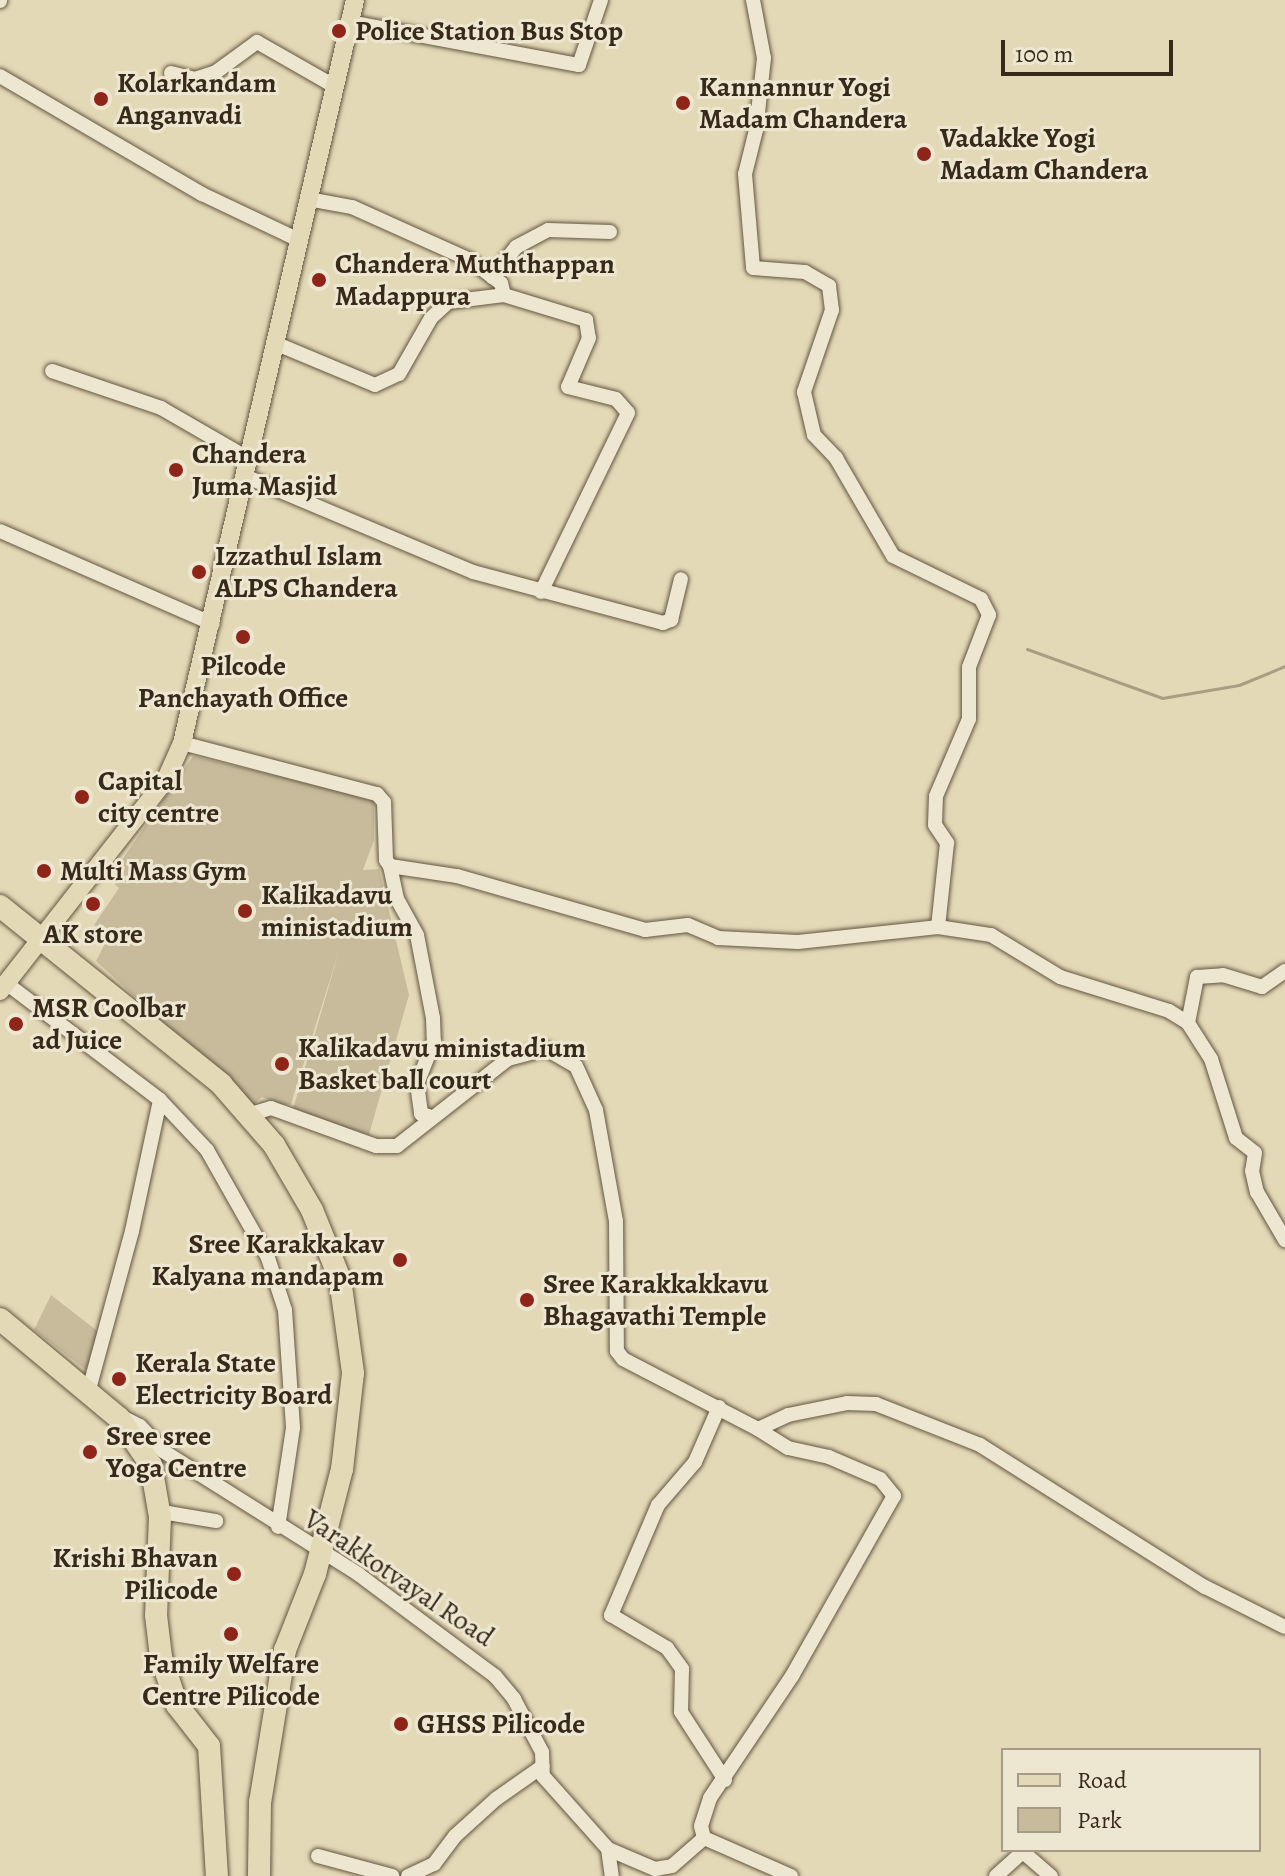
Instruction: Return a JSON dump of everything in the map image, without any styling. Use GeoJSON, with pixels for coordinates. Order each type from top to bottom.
{"type":"FeatureCollection","features":[{"type":"Feature","properties":{"kind":"highway"},"geometry":{"type":"LineString","coordinates":[[0,906],[42,936],[221,1084],[274,1145],[312,1210],[340,1279],[353,1373],[342,1469],[320,1554],[285,1650],[260,1802],[259,1876]]}},
{"type":"Feature","properties":{"kind":"highway"},"geometry":{"type":"LineString","coordinates":[[0,1319],[119,1418],[151,1465],[160,1517],[156,1615],[161,1657],[177,1705],[209,1746],[217,1876]]}},
{"type":"Feature","properties":{"kind":"main road"},"geometry":{"type":"LineString","coordinates":[[3,987],[166,779],[182,743],[213,624],[355,0]]}},
{"type":"Feature","properties":{"kind":"street"},"geometry":{"type":"LineString","coordinates":[[349,22],[402,30],[511,56],[579,65],[601,0]]}},
{"type":"Feature","properties":{"kind":"street"},"geometry":{"type":"LineString","coordinates":[[753,0],[764,58],[756,130],[745,174],[753,268],[805,272],[829,286],[832,310],[804,392],[814,435],[836,458],[893,556],[981,599],[989,615],[969,667],[969,719],[936,796],[935,825],[947,843],[938,927]]}},
{"type":"Feature","properties":{"kind":"street"},"geometry":{"type":"LineString","coordinates":[[171,73],[195,79],[216,72],[257,42],[334,86]]}},
{"type":"Feature","properties":{"kind":"street"},"geometry":{"type":"LineString","coordinates":[[0,76],[202,194],[299,240]]}},
{"type":"Feature","properties":{"kind":"street"},"geometry":{"type":"LineString","coordinates":[[308,199],[352,207],[470,260],[492,277],[504,295]]}},
{"type":"Feature","properties":{"kind":"street"},"geometry":{"type":"LineString","coordinates":[[492,277],[516,247],[548,230],[610,232]]}},
{"type":"Feature","properties":{"kind":"street"},"geometry":{"type":"LineString","coordinates":[[277,344],[375,385],[399,374],[440,305],[504,295],[586,320],[589,338],[568,387],[616,399],[628,413],[541,592]]}},
{"type":"Feature","properties":{"kind":"street"},"geometry":{"type":"LineString","coordinates":[[52,371],[161,408],[249,469],[473,572],[663,623],[671,620],[681,579]]}},
{"type":"Feature","properties":{"kind":"street"},"geometry":{"type":"LineString","coordinates":[[0,531],[213,624]]}},
{"type":"Feature","properties":{"kind":"street"},"geometry":{"type":"LineString","coordinates":[[182,743],[377,794],[384,802],[386,860],[397,899],[417,935],[433,1018],[434,1041],[417,1084],[421,1114],[429,1116]]}},
{"type":"Feature","properties":{"kind":"street"},"geometry":{"type":"LineString","coordinates":[[390,866],[457,876],[645,930],[688,925],[718,938],[798,942],[938,927],[991,935],[1060,977],[1169,1011],[1188,1023],[1211,1059],[1236,1138],[1255,1153],[1252,1171],[1257,1192],[1285,1240]]}},
{"type":"Feature","properties":{"kind":"street"},"geometry":{"type":"LineString","coordinates":[[1188,1023],[1197,977],[1223,975],[1254,988],[1285,971]]}},
{"type":"Feature","properties":{"kind":"street"},"geometry":{"type":"LineString","coordinates":[[3,987],[160,1100],[207,1150],[268,1258],[285,1310],[293,1428],[278,1527]]}},
{"type":"Feature","properties":{"kind":"street"},"geometry":{"type":"LineString","coordinates":[[248,1115],[271,1108],[376,1146],[397,1146],[429,1116],[508,1059],[546,1049],[576,1066],[596,1110],[616,1221],[617,1351],[632,1367],[719,1407],[788,1448],[829,1457],[880,1479],[894,1496],[704,1814],[704,1838],[672,1866],[655,1869],[608,1849]]}},
{"type":"Feature","properties":{"kind":"street"},"geometry":{"type":"LineString","coordinates":[[88,1393],[132,1231],[160,1100]]}},
{"type":"Feature","properties":{"kind":"street"},"geometry":{"type":"LineString","coordinates":[[758,1429],[788,1415],[847,1403],[876,1404],[980,1445],[1205,1587],[1285,1627]]}},
{"type":"Feature","properties":{"kind":"street"},"geometry":{"type":"LineString","coordinates":[[719,1407],[695,1462],[658,1505],[611,1615],[667,1648],[682,1669],[681,1712],[725,1780]]}},
{"type":"Feature","properties":{"kind":"street","name":"Varakkotvayal Road"},"geometry":{"type":"LineString","coordinates":[[119,1418],[140,1426],[163,1451],[320,1554],[358,1574],[495,1676],[535,1739],[543,1776],[608,1849]]}},
{"type":"Feature","properties":{"kind":"street"},"geometry":{"type":"LineString","coordinates":[[160,1517],[168,1513],[216,1521]]}},
{"type":"Feature","properties":{"kind":"street"},"geometry":{"type":"LineString","coordinates":[[408,1876],[434,1864],[455,1836],[496,1799],[543,1766]]}},
{"type":"Feature","properties":{"kind":"street"},"geometry":{"type":"LineString","coordinates":[[704,1838],[791,1876]]}},
{"type":"Feature","properties":{"kind":"street"},"geometry":{"type":"LineString","coordinates":[[608,1849],[612,1876]]}},
{"type":"Feature","properties":{"kind":"street"},"geometry":{"type":"LineString","coordinates":[[996,1876],[1023,1852],[1051,1876]]}},
{"type":"Feature","properties":{"kind":"street"},"geometry":{"type":"LineString","coordinates":[[318,1856],[392,1876]]}},
{"type":"Feature","properties":{"kind":"green space"},"geometry":{"type":"Polygon","coordinates":[[[193,756],[374,799],[374,840],[363,870],[379,869],[409,995],[368,1138],[293,1109],[339,951],[291,1104],[281,1105],[262,1097],[253,1105],[96,961],[110,934],[94,925],[119,888],[109,879],[193,756]]]}},
{"type":"Feature","properties":{"kind":"green space"},"geometry":{"type":"Polygon","coordinates":[[[51,1295],[100,1333],[86,1370],[34,1330],[51,1295]]]}},
{"type":"Feature","properties":{"kind":"waterway"},"geometry":{"type":"LineString","coordinates":[[1027,649],[1162,698],[1239,685],[1285,666]]}},
{"type":"Feature","properties":{"kind":"place","name":"Police Station Bus Stop"},"geometry":{"type":"Point","coordinates":[339,31]}},
{"type":"Feature","properties":{"kind":"place","name":"Kolarkandam Anganvadi"},"geometry":{"type":"Point","coordinates":[101,99]}},
{"type":"Feature","properties":{"kind":"place","name":"Kannannur Yogi Madam Chandera"},"geometry":{"type":"Point","coordinates":[683,103]}},
{"type":"Feature","properties":{"kind":"place","name":"Vadakke Yogi Madam Chandera"},"geometry":{"type":"Point","coordinates":[924,154]}},
{"type":"Feature","properties":{"kind":"place","name":"Chandera Muththappan Madappura"},"geometry":{"type":"Point","coordinates":[319,280]}},
{"type":"Feature","properties":{"kind":"place","name":"Chandera Juma Masjid"},"geometry":{"type":"Point","coordinates":[176,470]}},
{"type":"Feature","properties":{"kind":"place","name":"Izzathul Islam ALPS Chandera"},"geometry":{"type":"Point","coordinates":[199,572]}},
{"type":"Feature","properties":{"kind":"place","name":"Pilcode Panchayath Office"},"geometry":{"type":"Point","coordinates":[243,637]}},
{"type":"Feature","properties":{"kind":"place","name":"Capital city centre"},"geometry":{"type":"Point","coordinates":[82,797]}},
{"type":"Feature","properties":{"kind":"place","name":"Multi Mass Gym"},"geometry":{"type":"Point","coordinates":[44,871]}},
{"type":"Feature","properties":{"kind":"place","name":"AK store"},"geometry":{"type":"Point","coordinates":[93,904]}},
{"type":"Feature","properties":{"kind":"place","name":"Kalikadavu ministadium"},"geometry":{"type":"Point","coordinates":[245,911]}},
{"type":"Feature","properties":{"kind":"place","name":"MSR Coolbar ad Juice"},"geometry":{"type":"Point","coordinates":[16,1024]}},
{"type":"Feature","properties":{"kind":"place","name":"Kalikadavu ministadium Basket ball court"},"geometry":{"type":"Point","coordinates":[282,1064]}},
{"type":"Feature","properties":{"kind":"place","name":"Sree Karakkakav Kalyana mandapam"},"geometry":{"type":"Point","coordinates":[400,1260]}},
{"type":"Feature","properties":{"kind":"place","name":"Sree Karakkakkavu Bhagavathi Temple"},"geometry":{"type":"Point","coordinates":[527,1300]}},
{"type":"Feature","properties":{"kind":"place","name":"Kerala State Electricity Board"},"geometry":{"type":"Point","coordinates":[119,1379]}},
{"type":"Feature","properties":{"kind":"place","name":"Sree sree Yoga Centre"},"geometry":{"type":"Point","coordinates":[90,1452]}},
{"type":"Feature","properties":{"kind":"place","name":"Krishi Bhavan Pilicode"},"geometry":{"type":"Point","coordinates":[234,1574]}},
{"type":"Feature","properties":{"kind":"place","name":"Family Welfare Centre Pilicode"},"geometry":{"type":"Point","coordinates":[231,1634]}},
{"type":"Feature","properties":{"kind":"place","name":"GHSS Pilicode"},"geometry":{"type":"Point","coordinates":[401,1724]}}]}
